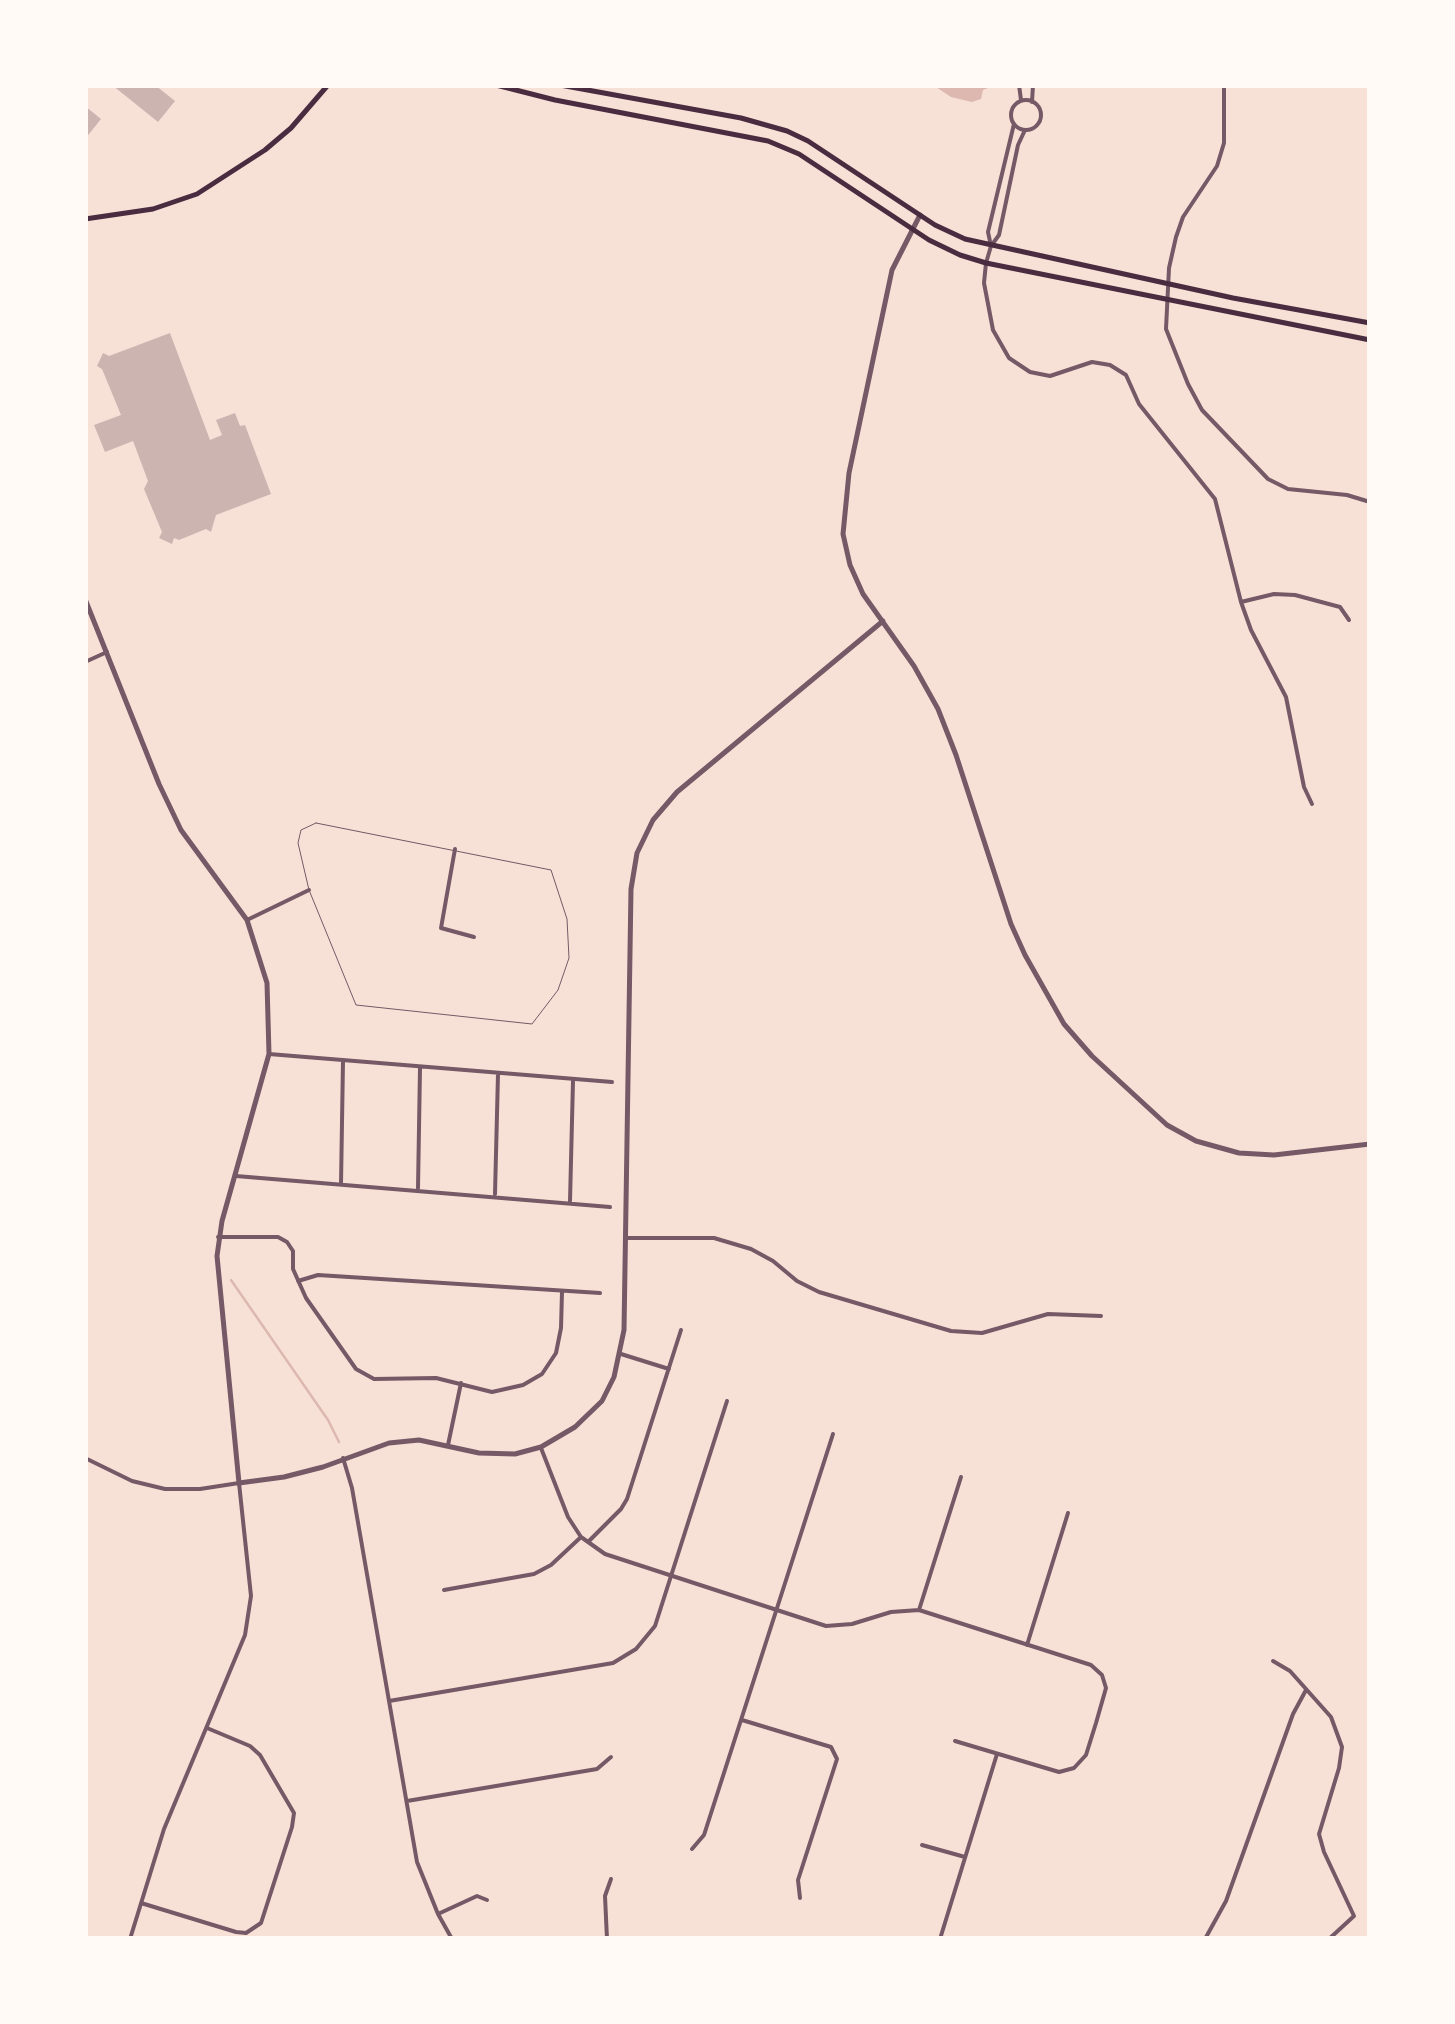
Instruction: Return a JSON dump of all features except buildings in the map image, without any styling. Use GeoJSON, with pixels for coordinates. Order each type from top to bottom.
{"type":"FeatureCollection","features":[{"type":"Feature","properties":{"kind":"main road"},"geometry":{"type":"LineString","coordinates":[[85,219],[153,210],[197,194],[265,150],[291,128],[328,85]]}},
{"type":"Feature","properties":{"kind":"main road"},"geometry":{"type":"LineString","coordinates":[[496,85],[768,141],[799,154],[912,229],[960,255],[986,263],[1370,340]]}},
{"type":"Feature","properties":{"kind":"main road"},"geometry":{"type":"LineString","coordinates":[[560,85],[740,118],[787,131],[920,216],[965,239],[1370,323]]}},
{"type":"Feature","properties":{"kind":"street"},"geometry":{"type":"LineString","coordinates":[[991,246],[988,232],[1014,124],[1012,111],[1021,101],[1019,85]]}},
{"type":"Feature","properties":{"kind":"street"},"geometry":{"type":"LineString","coordinates":[[1014,124],[1025,130],[1039,122],[1040,112],[1032,102],[1033,85]]}},
{"type":"Feature","properties":{"kind":"street"},"geometry":{"type":"LineString","coordinates":[[1224,85],[1224,142],[1217,166],[1183,217],[1168,283],[1166,328],[1202,410],[1268,479],[1288,489],[1347,495],[1370,502]]}},
{"type":"Feature","properties":{"kind":"street"},"geometry":{"type":"LineString","coordinates":[[1021,101],[1032,102]]}},
{"type":"Feature","properties":{"kind":"street"},"geometry":{"type":"LineString","coordinates":[[1025,130],[999,235],[986,263],[984,282],[993,330],[1010,358],[1030,372],[1050,376],[1092,362],[1110,365],[1126,375],[1139,404],[1215,499],[1240,602],[1286,697],[1304,788],[1312,804]]}},
{"type":"Feature","properties":{"kind":"street"},"geometry":{"type":"LineString","coordinates":[[920,216],[892,270],[849,473],[843,534],[850,565],[863,594],[938,709],[1025,956],[1064,1024],[1092,1056],[1167,1125],[1196,1142],[1239,1153],[1274,1155],[1370,1144]]}},
{"type":"Feature","properties":{"kind":"street"},"geometry":{"type":"LineString","coordinates":[[1240,602],[1274,594],[1295,595],[1340,607],[1349,620]]}},
{"type":"Feature","properties":{"kind":"street"},"geometry":{"type":"LineString","coordinates":[[85,598],[160,784],[182,830],[247,920],[267,983],[269,1054],[218,1237],[216,1276],[250,1615],[164,1829],[130,1939]]}},
{"type":"Feature","properties":{"kind":"street"},"geometry":{"type":"LineString","coordinates":[[85,1458],[132,1481],[165,1488],[200,1489],[284,1477],[389,1443],[419,1440],[479,1453],[515,1454],[541,1447],[576,1428],[602,1401],[620,1354],[624,1330],[630,889],[637,853],[653,820],[677,792],[883,621]]}},
{"type":"Feature","properties":{"kind":"street"},"geometry":{"type":"LineString","coordinates":[[85,662],[106,652]]}},
{"type":"Feature","properties":{"kind":"street"},"geometry":{"type":"LineString","coordinates":[[455,850],[441,928],[474,937]]}},
{"type":"Feature","properties":{"kind":"street"},"geometry":{"type":"LineString","coordinates":[[247,920],[310,890]]}},
{"type":"Feature","properties":{"kind":"street"},"geometry":{"type":"LineString","coordinates":[[269,1054],[612,1082]]}},
{"type":"Feature","properties":{"kind":"street"},"geometry":{"type":"LineString","coordinates":[[341,1184],[343,1061]]}},
{"type":"Feature","properties":{"kind":"street"},"geometry":{"type":"LineString","coordinates":[[418,1190],[420,1068]]}},
{"type":"Feature","properties":{"kind":"street"},"geometry":{"type":"LineString","coordinates":[[495,1196],[498,1074]]}},
{"type":"Feature","properties":{"kind":"street"},"geometry":{"type":"LineString","coordinates":[[570,1201],[573,1081]]}},
{"type":"Feature","properties":{"kind":"street"},"geometry":{"type":"LineString","coordinates":[[236,1176],[610,1207]]}},
{"type":"Feature","properties":{"kind":"street"},"geometry":{"type":"LineString","coordinates":[[218,1237],[278,1237],[287,1242],[306,1298],[364,1376],[386,1380],[436,1378],[492,1392],[508,1391],[542,1374],[556,1353],[562,1292]]}},
{"type":"Feature","properties":{"kind":"street"},"geometry":{"type":"LineString","coordinates":[[625,1238],[714,1238],[751,1249],[819,1292],[950,1331],[982,1332],[1048,1314],[1101,1316]]}},
{"type":"Feature","properties":{"kind":"street"},"geometry":{"type":"LineString","coordinates":[[298,1281],[318,1275],[600,1293]]}},
{"type":"Feature","properties":{"kind":"street"},"geometry":{"type":"LineString","coordinates":[[588,1542],[628,1498],[682,1330]]}},
{"type":"Feature","properties":{"kind":"street"},"geometry":{"type":"LineString","coordinates":[[620,1354],[669,1368]]}},
{"type":"Feature","properties":{"kind":"street"},"geometry":{"type":"LineString","coordinates":[[448,1444],[461,1383]]}},
{"type":"Feature","properties":{"kind":"street"},"geometry":{"type":"LineString","coordinates":[[389,1701],[613,1663],[636,1648],[655,1626],[727,1401]]}},
{"type":"Feature","properties":{"kind":"street"},"geometry":{"type":"LineString","coordinates":[[692,1849],[704,1835],[833,1434]]}},
{"type":"Feature","properties":{"kind":"street"},"geometry":{"type":"LineString","coordinates":[[541,1447],[568,1517],[582,1536],[605,1554],[826,1626],[918,1610],[1091,1665],[1102,1675],[1106,1688],[1096,1723],[1086,1755],[1074,1768],[1059,1772],[955,1741]]}},
{"type":"Feature","properties":{"kind":"street"},"geometry":{"type":"LineString","coordinates":[[343,1458],[352,1488],[418,1862],[452,1939]]}},
{"type":"Feature","properties":{"kind":"street"},"geometry":{"type":"LineString","coordinates":[[918,1610],[961,1477]]}},
{"type":"Feature","properties":{"kind":"street"},"geometry":{"type":"LineString","coordinates":[[1027,1644],[1068,1513]]}},
{"type":"Feature","properties":{"kind":"street"},"geometry":{"type":"LineString","coordinates":[[444,1590],[534,1574],[551,1565],[582,1536]]}},
{"type":"Feature","properties":{"kind":"street"},"geometry":{"type":"LineString","coordinates":[[1273,1661],[1290,1670],[1330,1717],[1342,1747],[1319,1834],[1354,1916],[1329,1939]]}},
{"type":"Feature","properties":{"kind":"street"},"geometry":{"type":"LineString","coordinates":[[1204,1939],[1226,1901],[1306,1690]]}},
{"type":"Feature","properties":{"kind":"street"},"geometry":{"type":"LineString","coordinates":[[742,1720],[831,1748],[837,1759],[798,1880],[800,1898]]}},
{"type":"Feature","properties":{"kind":"street"},"geometry":{"type":"LineString","coordinates":[[141,1903],[236,1932],[246,1933],[262,1922],[294,1813],[250,1746],[206,1728]]}},
{"type":"Feature","properties":{"kind":"street"},"geometry":{"type":"LineString","coordinates":[[940,1939],[997,1754]]}},
{"type":"Feature","properties":{"kind":"street"},"geometry":{"type":"LineString","coordinates":[[407,1802],[597,1768],[612,1756]]}},
{"type":"Feature","properties":{"kind":"street"},"geometry":{"type":"LineString","coordinates":[[922,1845],[965,1858]]}},
{"type":"Feature","properties":{"kind":"street"},"geometry":{"type":"LineString","coordinates":[[607,1939],[605,1896],[611,1880]]}},
{"type":"Feature","properties":{"kind":"street"},"geometry":{"type":"LineString","coordinates":[[438,1914],[477,1896],[488,1900]]}},
{"type":"Feature","properties":{"kind":"lane"},"geometry":{"type":"LineString","coordinates":[[316,822],[455,850],[551,870],[568,919],[569,958],[558,990],[532,1024],[356,1005],[310,890],[298,844],[301,830],[316,822]]}},
{"type":"Feature","properties":{"kind":"shaded area"},"geometry":{"type":"Polygon","coordinates":[[[933,85],[995,85],[983,90],[981,99],[972,102],[951,97],[933,85]]]}},
{"type":"Feature","properties":{"kind":"waterway"},"geometry":{"type":"LineString","coordinates":[[231,1280],[328,1420],[339,1442]]}}]}
